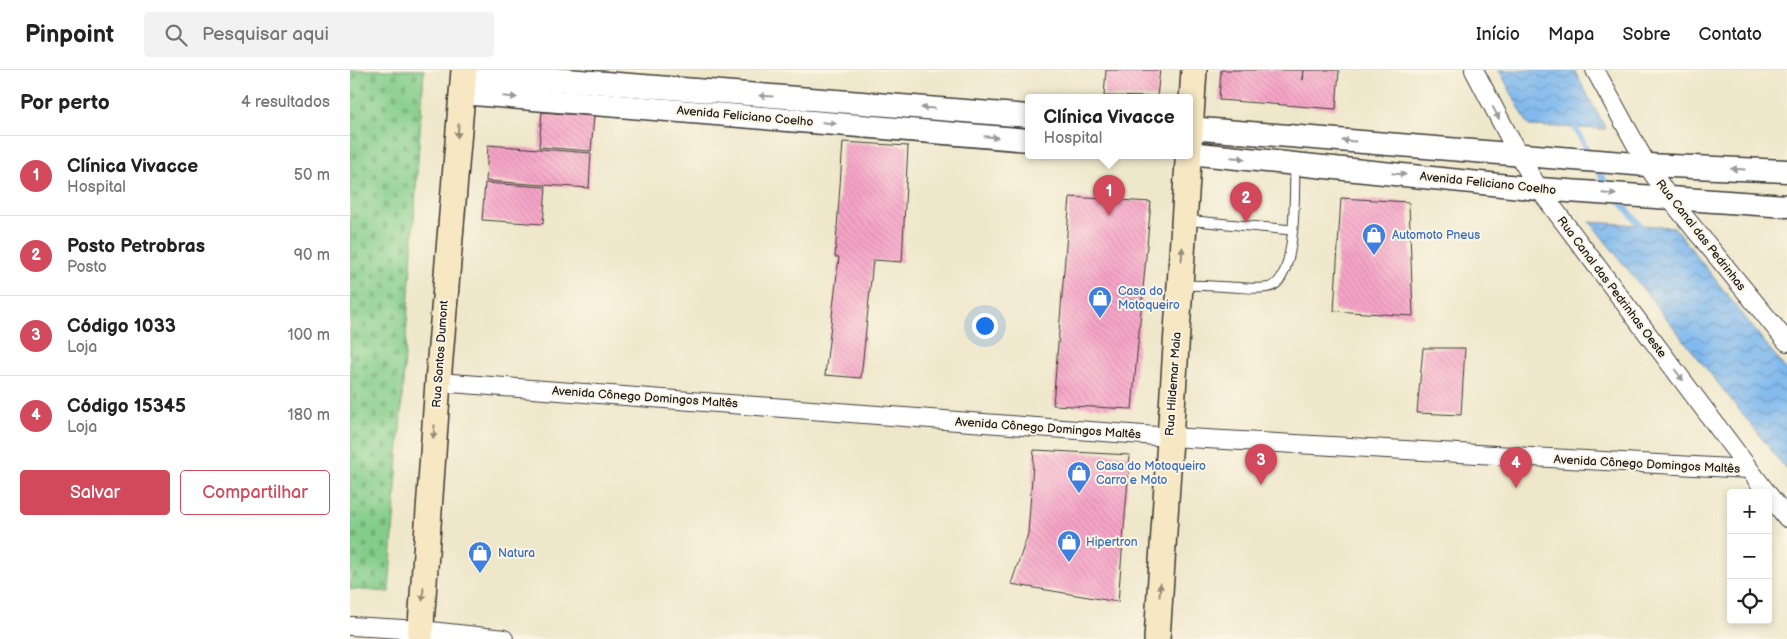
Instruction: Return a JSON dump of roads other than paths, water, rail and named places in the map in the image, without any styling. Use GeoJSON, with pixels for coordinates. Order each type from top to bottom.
{"type":"FeatureCollection","features":[{"type":"Feature","properties":{"kind":"main road","name":"Rua Hildemar Maia"},"geometry":{"type":"LineString","coordinates":[[1192,94],[1194,70]]}},
{"type":"Feature","properties":{"kind":"main road","name":"Rua Santos Dumont"},"geometry":{"type":"LineString","coordinates":[[420,635],[438,382],[463,78]]}},
{"type":"Feature","properties":{"kind":"main road","name":"Rua Hildemar Maia"},"geometry":{"type":"LineString","coordinates":[[1157,639],[1189,159]]}},
{"type":"Feature","properties":{"kind":"street","name":"Rua Canal das Pedrinhas Oeste"},"geometry":{"type":"LineString","coordinates":[[1474,70],[1518,154],[1539,188],[1765,489]]}},
{"type":"Feature","properties":{"kind":"street","name":"Rua Canal das Pedrinhas"},"geometry":{"type":"LineString","coordinates":[[1595,70],[1647,165],[1670,199],[1787,342]]}},
{"type":"Feature","properties":{"kind":"street","name":"Avenida Feliciano Coelho"},"geometry":{"type":"LineString","coordinates":[[463,78],[1025,116]]}},
{"type":"Feature","properties":{"kind":"street","name":"Avenida Feliciano Coelho"},"geometry":{"type":"LineString","coordinates":[[463,78],[1025,140]]}},
{"type":"Feature","properties":{"kind":"street"},"geometry":{"type":"LineString","coordinates":[[1193,128],[1647,165],[1787,171]]}},
{"type":"Feature","properties":{"kind":"street","name":"Avenida Feliciano Coelho"},"geometry":{"type":"LineString","coordinates":[[1193,153],[1572,191],[1787,206]]}},
{"type":"Feature","properties":{"kind":"street","name":"Avenida Cônego Domingos Maltês"},"geometry":{"type":"LineString","coordinates":[[438,382],[1170,437],[1749,469]]}},
{"type":"Feature","properties":{"kind":"street","name":"Rua Canal das Pedrinhas Oeste"},"geometry":{"type":"LineString","coordinates":[[1772,498],[1787,518]]}},
{"type":"Feature","properties":{"kind":"street"},"geometry":{"type":"LineString","coordinates":[[350,626],[420,635],[504,639]]}},
{"type":"Feature","properties":{"kind":"lane"},"geometry":{"type":"LineString","coordinates":[[1180,285],[1250,288],[1271,286],[1278,282],[1291,253],[1295,163]]}},
{"type":"Feature","properties":{"kind":"lane"},"geometry":{"type":"LineString","coordinates":[[1184,220],[1292,230]]}},
{"type":"Feature","properties":{"kind":"water"},"geometry":{"type":"Polygon","coordinates":[[[1499,70],[1574,70],[1606,129],[1529,126],[1499,70]]]}},
{"type":"Feature","properties":{"kind":"water"},"geometry":{"type":"Polygon","coordinates":[[[1590,222],[1674,227],[1787,371],[1787,470],[1590,222]]]}},
{"type":"Feature","properties":{"kind":"waterway"},"geometry":{"type":"LineString","coordinates":[[1572,122],[1590,155]]}},
{"type":"Feature","properties":{"kind":"waterway"},"geometry":{"type":"LineString","coordinates":[[1596,166],[1611,189]]}},
{"type":"Feature","properties":{"kind":"waterway"},"geometry":{"type":"LineString","coordinates":[[1620,201],[1644,230]]}},
{"type":"Feature","properties":{"kind":"place","name":"Clínica Vivacce"},"geometry":{"type":"Point","coordinates":[1109,216]}},
{"type":"Feature","properties":{"kind":"place","name":"Posto Petrobras"},"geometry":{"type":"Point","coordinates":[1246,223]}},
{"type":"Feature","properties":{"kind":"place","name":"Automoto Pneus"},"geometry":{"type":"Point","coordinates":[1374,256]}},
{"type":"Feature","properties":{"kind":"place","name":"Casa do Motoqueiro"},"geometry":{"type":"Point","coordinates":[1100,319]}},
{"type":"Feature","properties":{"kind":"place","name":"Código 1033"},"geometry":{"type":"Point","coordinates":[1261,485]}},
{"type":"Feature","properties":{"kind":"place","name":"Código 15345"},"geometry":{"type":"Point","coordinates":[1516,488]}},
{"type":"Feature","properties":{"kind":"place","name":"Casa do Motoqueiro Carro e Moto"},"geometry":{"type":"Point","coordinates":[1079,494]}},
{"type":"Feature","properties":{"kind":"place","name":"Hipertron"},"geometry":{"type":"Point","coordinates":[1069,563]}},
{"type":"Feature","properties":{"kind":"place","name":"Natura"},"geometry":{"type":"Point","coordinates":[480,574]}}]}
